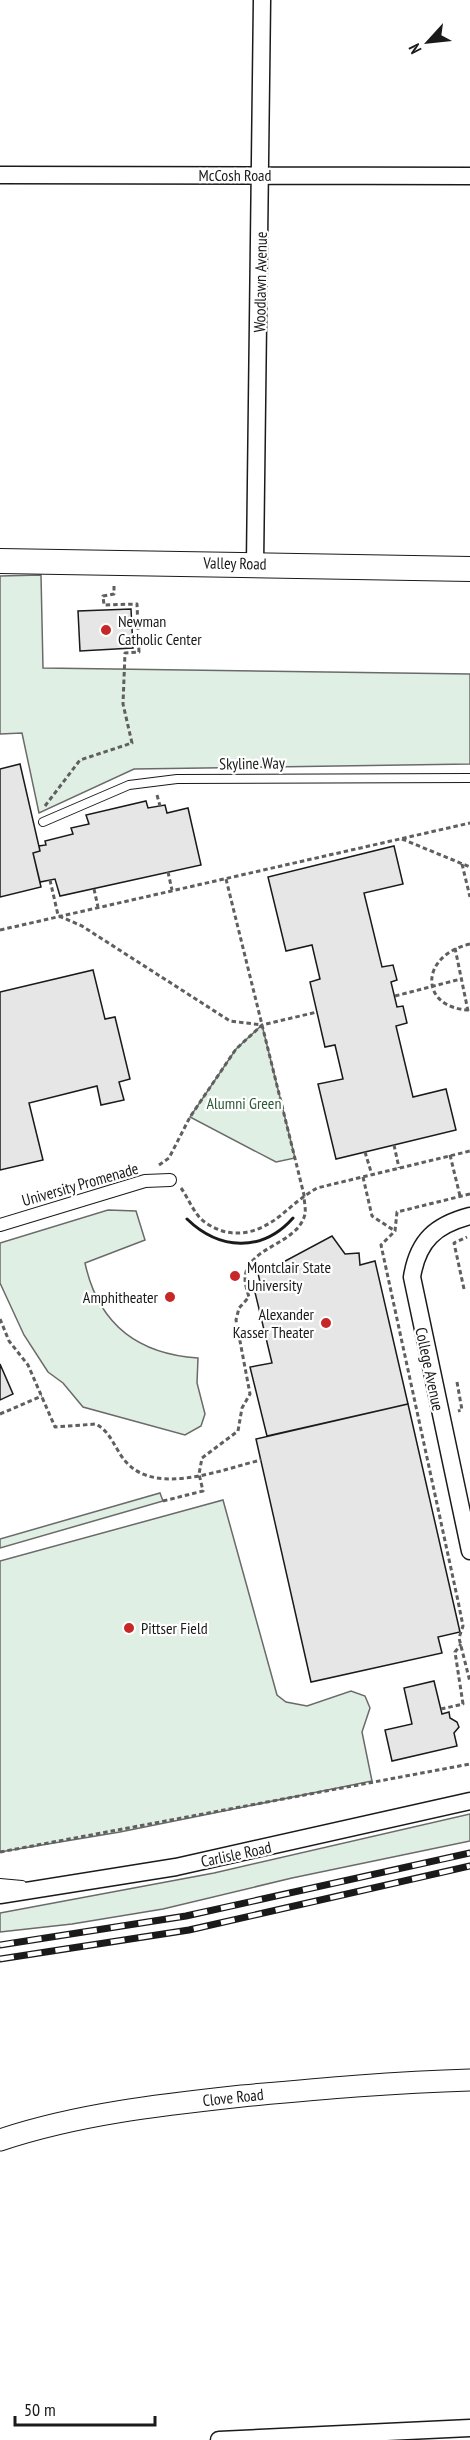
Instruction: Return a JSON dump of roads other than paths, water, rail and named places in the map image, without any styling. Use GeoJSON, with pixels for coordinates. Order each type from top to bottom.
{"type":"FeatureCollection","features":[{"type":"Feature","properties":{"kind":"main road","name":"Valley Road"},"geometry":{"type":"LineString","coordinates":[[0,561],[470,568]]}},
{"type":"Feature","properties":{"kind":"street","name":"Woodlawn Avenue"},"geometry":{"type":"LineString","coordinates":[[255,564],[262,0]]}},
{"type":"Feature","properties":{"kind":"street","name":"McCosh Road"},"geometry":{"type":"LineString","coordinates":[[0,175],[470,176]]}},
{"type":"Feature","properties":{"kind":"street","name":"University Promenade"},"geometry":{"type":"LineString","coordinates":[[0,1225],[145,1181],[170,1180]]}},
{"type":"Feature","properties":{"kind":"street","name":"College Avenue"},"geometry":{"type":"LineString","coordinates":[[470,1216],[447,1222],[429,1237],[414,1264],[412,1277],[470,1551]]}},
{"type":"Feature","properties":{"kind":"street","name":"Carlisle Road"},"geometry":{"type":"LineString","coordinates":[[0,1896],[293,1843],[470,1801]]}},
{"type":"Feature","properties":{"kind":"street","name":"Clove Road"},"geometry":{"type":"LineString","coordinates":[[0,2140],[50,2124],[179,2103],[380,2082],[470,2080]]}},
{"type":"Feature","properties":{"kind":"street"},"geometry":{"type":"LineString","coordinates":[[219,2440],[470,2428]]}},
{"type":"Feature","properties":{"kind":"lane","name":"Skyline Way"},"geometry":{"type":"LineString","coordinates":[[43,822],[129,785],[177,779],[470,778]]}},
{"type":"Feature","properties":{"kind":"lane"},"geometry":{"type":"LineString","coordinates":[[0,1883],[49,1888]]}},
{"type":"Feature","properties":{"kind":"railway"},"geometry":{"type":"LineString","coordinates":[[0,1945],[186,1916],[470,1853]]}},
{"type":"Feature","properties":{"kind":"railway"},"geometry":{"type":"LineString","coordinates":[[0,1959],[189,1930],[470,1866]]}},
{"type":"Feature","properties":{"kind":"place","name":"Newman Catholic Center"},"geometry":{"type":"Point","coordinates":[106,630]}},
{"type":"Feature","properties":{"kind":"place","name":"Montclair State University"},"geometry":{"type":"Point","coordinates":[235,1276]}},
{"type":"Feature","properties":{"kind":"place","name":"Amphitheater"},"geometry":{"type":"Point","coordinates":[170,1297]}},
{"type":"Feature","properties":{"kind":"place","name":"Alexander Kasser Theater"},"geometry":{"type":"Point","coordinates":[326,1323]}},
{"type":"Feature","properties":{"kind":"place","name":"Pittser Field"},"geometry":{"type":"Point","coordinates":[129,1628]}},
{"type":"Feature","properties":{"kind":"park label","name":"Alumni Green"},"geometry":{"type":"Point","coordinates":[244,1103]}}]}
